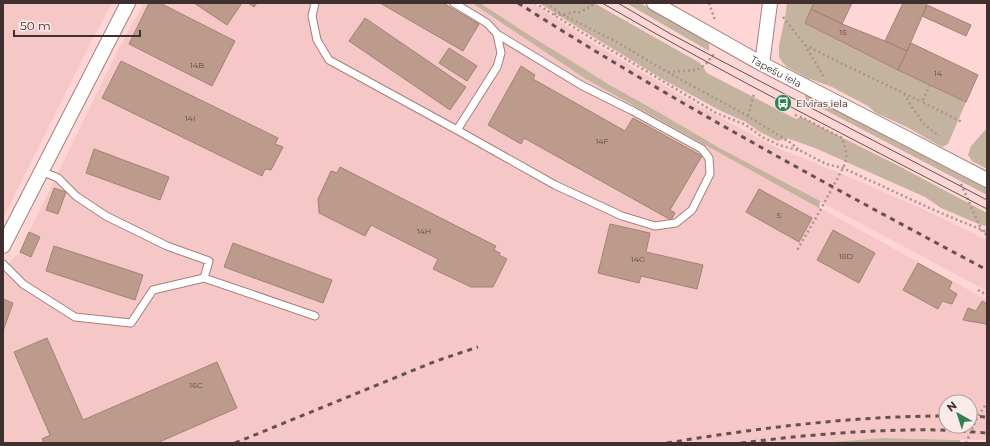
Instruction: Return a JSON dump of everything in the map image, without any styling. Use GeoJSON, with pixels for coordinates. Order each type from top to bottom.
{"type":"FeatureCollection","features":[{"type":"Feature","properties":{"kind":"street"},"geometry":{"type":"LineString","coordinates":[[3,246],[128,3]]}},
{"type":"Feature","properties":{"kind":"street","name":"Tapešu iela"},"geometry":{"type":"LineString","coordinates":[[654,3],[762,64],[987,180]]}},
{"type":"Feature","properties":{"kind":"street"},"geometry":{"type":"LineString","coordinates":[[762,64],[775,8]]}},
{"type":"Feature","properties":{"kind":"lane"},"geometry":{"type":"LineString","coordinates":[[315,3],[312,16],[317,40],[328,60],[555,185],[622,216],[655,226],[676,223],[692,210],[710,174],[709,158],[702,149],[633,111],[581,85],[497,34],[487,23],[454,3]]}},
{"type":"Feature","properties":{"kind":"lane"},"geometry":{"type":"LineString","coordinates":[[457,130],[497,67],[501,53],[497,34]]}},
{"type":"Feature","properties":{"kind":"lane"},"geometry":{"type":"LineString","coordinates":[[42,171],[58,178],[76,196],[106,216],[167,246],[209,261],[204,278]]}},
{"type":"Feature","properties":{"kind":"lane"},"geometry":{"type":"LineString","coordinates":[[3,264],[23,284],[75,317],[131,323],[153,290],[204,278],[315,316]]}},
{"type":"Feature","properties":{"kind":"path"},"geometry":{"type":"LineString","coordinates":[[535,3],[716,113],[746,125],[762,137],[779,145],[801,151]]}},
{"type":"Feature","properties":{"kind":"path"},"geometry":{"type":"LineString","coordinates":[[546,3],[563,15],[617,42],[667,72],[748,116],[801,151],[826,164],[843,168],[987,233]]}},
{"type":"Feature","properties":{"kind":"path"},"geometry":{"type":"LineString","coordinates":[[552,13],[563,15],[574,12],[578,13],[590,7],[594,3]]}},
{"type":"Feature","properties":{"kind":"path"},"geometry":{"type":"LineString","coordinates":[[775,8],[805,45],[830,86],[832,100]]}},
{"type":"Feature","properties":{"kind":"path"},"geometry":{"type":"LineString","coordinates":[[667,72],[697,70],[705,65],[722,42]]}},
{"type":"Feature","properties":{"kind":"path"},"geometry":{"type":"LineString","coordinates":[[805,45],[962,122]]}},
{"type":"Feature","properties":{"kind":"path"},"geometry":{"type":"LineString","coordinates":[[922,102],[930,86]]}},
{"type":"Feature","properties":{"kind":"path"},"geometry":{"type":"LineString","coordinates":[[904,93],[924,124],[942,139]]}},
{"type":"Feature","properties":{"kind":"path"},"geometry":{"type":"LineString","coordinates":[[748,116],[754,94]]}},
{"type":"Feature","properties":{"kind":"path"},"geometry":{"type":"LineString","coordinates":[[795,115],[842,138],[847,153],[846,162],[843,168],[796,252]]}},
{"type":"Feature","properties":{"kind":"path"},"geometry":{"type":"LineString","coordinates":[[956,164],[959,180],[982,231]]}},
{"type":"Feature","properties":{"kind":"path"},"geometry":{"type":"LineString","coordinates":[[978,290],[987,295]]}},
{"type":"Feature","properties":{"kind":"path"},"geometry":{"type":"LineString","coordinates":[[966,443],[978,416],[987,403]]}},
{"type":"Feature","properties":{"kind":"shaded area"},"geometry":{"type":"Polygon","coordinates":[[[3,3],[112,3],[3,218],[3,3]]]}},
{"type":"Feature","properties":{"kind":"shaded area"},"geometry":{"type":"Polygon","coordinates":[[[144,3],[472,3],[584,78],[987,300],[987,440],[883,438],[820,443],[3,443],[3,268],[20,252],[116,54],[144,3]]]}},
{"type":"Feature","properties":{"kind":"shaded area"},"geometry":{"type":"Polygon","coordinates":[[[472,3],[480,3],[610,85],[723,150],[820,201],[819,208],[584,78],[472,3]]]}},
{"type":"Feature","properties":{"kind":"shaded area"},"geometry":{"type":"Polygon","coordinates":[[[480,3],[532,3],[586,39],[700,107],[777,148],[840,173],[927,211],[987,240],[987,291],[723,150],[578,66],[480,3]]]}},
{"type":"Feature","properties":{"kind":"shaded area"},"geometry":{"type":"Polygon","coordinates":[[[539,3],[594,3],[700,63],[707,73],[796,119],[801,117],[899,166],[987,213],[987,226],[981,225],[941,208],[925,197],[815,148],[787,138],[778,141],[760,132],[746,122],[721,111],[664,80],[539,3]]]}},
{"type":"Feature","properties":{"kind":"shaded area"},"geometry":{"type":"Polygon","coordinates":[[[626,3],[640,3],[709,43],[709,51],[626,3]]]}},
{"type":"Feature","properties":{"kind":"shaded area"},"geometry":{"type":"Polygon","coordinates":[[[787,3],[814,3],[805,23],[898,70],[966,102],[948,144],[942,147],[905,126],[876,113],[868,106],[830,86],[807,78],[787,67],[779,57],[779,45],[787,3]]]}},
{"type":"Feature","properties":{"kind":"shaded area"},"geometry":{"type":"Polygon","coordinates":[[[804,92],[987,188],[987,195],[806,100],[804,92]]]}},
{"type":"Feature","properties":{"kind":"shaded area"},"geometry":{"type":"Polygon","coordinates":[[[987,128],[987,169],[972,161],[968,155],[971,146],[987,128]]]}},
{"type":"Feature","properties":{"kind":"shaded area"},"geometry":{"type":"Polygon","coordinates":[[[883,438],[960,440],[961,443],[820,443],[883,438]]]}},
{"type":"Feature","properties":{"kind":"building"},"geometry":{"type":"Polygon","coordinates":[[[149,3],[160,3],[235,41],[212,86],[129,44],[149,3]]]}},
{"type":"Feature","properties":{"kind":"building"},"geometry":{"type":"Polygon","coordinates":[[[194,3],[242,3],[227,25],[194,3]]]}},
{"type":"Feature","properties":{"kind":"building"},"geometry":{"type":"Polygon","coordinates":[[[248,3],[257,3],[254,7],[248,3]]]}},
{"type":"Feature","properties":{"kind":"building"},"geometry":{"type":"Polygon","coordinates":[[[380,3],[443,3],[479,24],[463,51],[380,3]]]}},
{"type":"Feature","properties":{"kind":"building"},"geometry":{"type":"Polygon","coordinates":[[[814,3],[852,3],[842,24],[811,9],[814,3]]]}},
{"type":"Feature","properties":{"kind":"building"},"geometry":{"type":"Polygon","coordinates":[[[903,3],[924,3],[927,5],[907,51],[885,41],[903,3]]]}},
{"type":"Feature","properties":{"kind":"building"},"geometry":{"type":"Polygon","coordinates":[[[927,5],[971,25],[966,36],[922,16],[927,5]]]}},
{"type":"Feature","properties":{"kind":"building"},"geometry":{"type":"Polygon","coordinates":[[[811,9],[842,24],[907,51],[898,70],[805,23],[811,9]]]}},
{"type":"Feature","properties":{"kind":"building"},"geometry":{"type":"Polygon","coordinates":[[[365,18],[466,87],[450,110],[349,41],[365,18]]]}},
{"type":"Feature","properties":{"kind":"building"},"geometry":{"type":"Polygon","coordinates":[[[911,43],[978,75],[966,102],[898,70],[911,43]]]}},
{"type":"Feature","properties":{"kind":"building"},"geometry":{"type":"Polygon","coordinates":[[[449,48],[477,66],[467,81],[439,63],[449,48]]]}},
{"type":"Feature","properties":{"kind":"building"},"geometry":{"type":"Polygon","coordinates":[[[121,61],[278,138],[275,144],[283,147],[271,170],[265,169],[262,176],[102,98],[121,61]]]}},
{"type":"Feature","properties":{"kind":"building"},"geometry":{"type":"Polygon","coordinates":[[[521,66],[535,75],[533,79],[625,131],[633,118],[702,156],[670,210],[675,213],[671,220],[524,138],[521,144],[488,125],[521,66]]]}},
{"type":"Feature","properties":{"kind":"building"},"geometry":{"type":"Polygon","coordinates":[[[94,149],[169,177],[160,200],[86,173],[94,149]]]}},
{"type":"Feature","properties":{"kind":"building"},"geometry":{"type":"Polygon","coordinates":[[[340,167],[496,246],[494,250],[500,253],[499,255],[507,259],[493,287],[471,287],[433,269],[438,259],[371,225],[365,236],[319,213],[318,199],[331,171],[337,173],[340,167]]]}},
{"type":"Feature","properties":{"kind":"building"},"geometry":{"type":"Polygon","coordinates":[[[54,188],[66,192],[58,214],[46,210],[54,188]]]}},
{"type":"Feature","properties":{"kind":"building"},"geometry":{"type":"Polygon","coordinates":[[[759,189],[812,218],[799,242],[746,212],[759,189]]]}},
{"type":"Feature","properties":{"kind":"building"},"geometry":{"type":"Polygon","coordinates":[[[610,224],[650,233],[646,252],[703,265],[697,289],[641,276],[639,283],[598,273],[610,224]]]}},
{"type":"Feature","properties":{"kind":"building"},"geometry":{"type":"Polygon","coordinates":[[[833,230],[875,253],[859,283],[817,260],[833,230]]]}},
{"type":"Feature","properties":{"kind":"building"},"geometry":{"type":"Polygon","coordinates":[[[29,232],[40,237],[31,257],[20,252],[29,232]]]}},
{"type":"Feature","properties":{"kind":"building"},"geometry":{"type":"Polygon","coordinates":[[[233,243],[332,280],[323,303],[224,267],[233,243]]]}},
{"type":"Feature","properties":{"kind":"building"},"geometry":{"type":"Polygon","coordinates":[[[54,246],[143,275],[135,300],[46,271],[54,246]]]}},
{"type":"Feature","properties":{"kind":"building"},"geometry":{"type":"Polygon","coordinates":[[[918,263],[952,282],[949,289],[957,294],[952,304],[942,301],[938,309],[903,290],[918,263]]]}},
{"type":"Feature","properties":{"kind":"building"},"geometry":{"type":"Polygon","coordinates":[[[3,299],[13,303],[3,331],[3,299]]]}},
{"type":"Feature","properties":{"kind":"building"},"geometry":{"type":"Polygon","coordinates":[[[982,301],[987,304],[986,324],[963,320],[968,308],[976,311],[982,301]]]}},
{"type":"Feature","properties":{"kind":"building"},"geometry":{"type":"Polygon","coordinates":[[[47,338],[83,420],[217,362],[237,408],[157,443],[44,443],[42,439],[50,435],[14,352],[47,338]]]}},
{"type":"Feature","properties":{"kind":"tram line"},"geometry":{"type":"LineString","coordinates":[[602,3],[745,83],[987,209]]}},
{"type":"Feature","properties":{"kind":"tram line"},"geometry":{"type":"LineString","coordinates":[[618,3],[712,56],[987,200]]}},
{"type":"Feature","properties":{"kind":"railway"},"geometry":{"type":"LineString","coordinates":[[518,3],[575,39],[691,108],[809,174],[987,270]]}},
{"type":"Feature","properties":{"kind":"railway"},"geometry":{"type":"LineString","coordinates":[[235,443],[436,361],[478,347]]}},
{"type":"Feature","properties":{"kind":"railway"},"geometry":{"type":"LineString","coordinates":[[667,443],[736,432],[806,424],[876,418],[938,416]]}},
{"type":"Feature","properties":{"kind":"railway"},"geometry":{"type":"LineString","coordinates":[[978,416],[987,417]]}},
{"type":"Feature","properties":{"kind":"railway"},"geometry":{"type":"LineString","coordinates":[[741,443],[866,431],[938,430],[987,433]]}},
{"type":"Feature","properties":{"kind":"place","name":"Elvīras iela"},"geometry":{"type":"Point","coordinates":[783,103]}}]}
